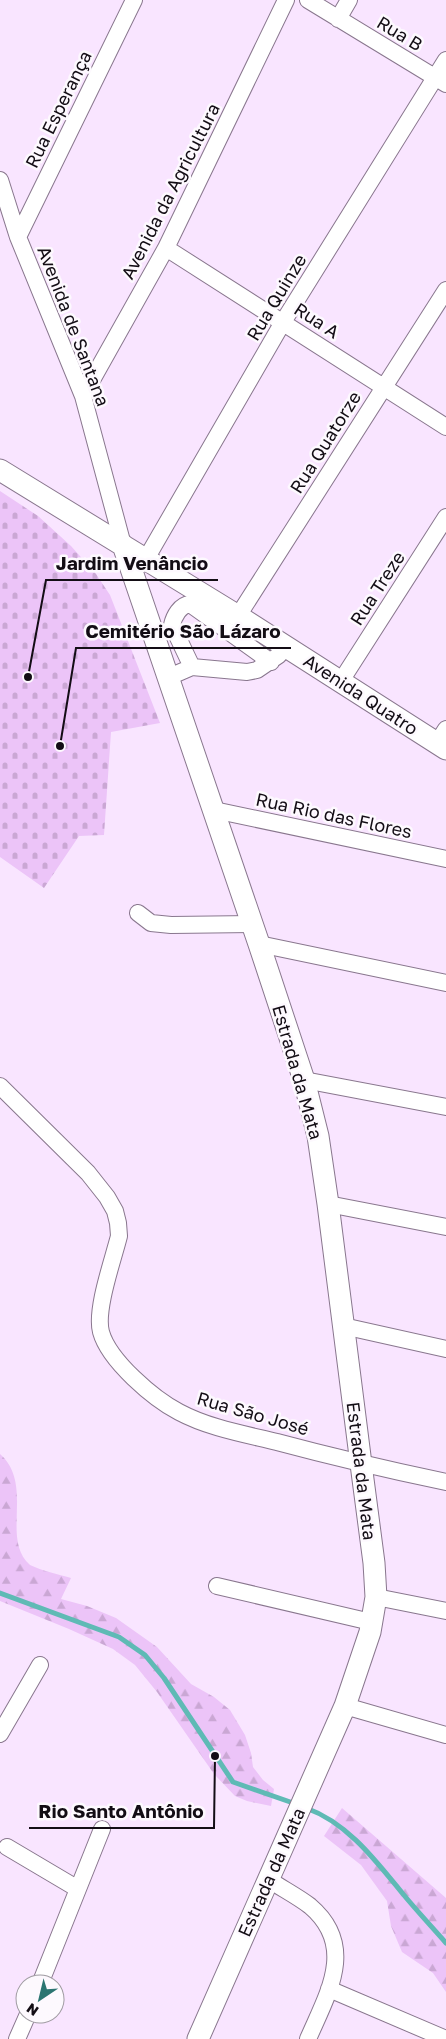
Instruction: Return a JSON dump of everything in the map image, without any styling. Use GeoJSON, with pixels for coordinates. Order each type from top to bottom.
{"type":"FeatureCollection","features":[{"type":"Feature","properties":{"kind":"main road","name":"Avenida Quatro"},"geometry":{"type":"LineString","coordinates":[[0,470],[341,681],[443,740]]}},
{"type":"Feature","properties":{"kind":"main road","name":"Estrada da Mata"},"geometry":{"type":"LineString","coordinates":[[122,545],[169,677],[259,944],[304,1080],[318,1136],[374,1563],[376,1597],[361,1660],[345,1706],[198,2039]]}},
{"type":"Feature","properties":{"kind":"street","name":"Rua Esperança"},"geometry":{"type":"LineString","coordinates":[[18,237],[134,0]]}},
{"type":"Feature","properties":{"kind":"street","name":"Avenida da Agricultura"},"geometry":{"type":"LineString","coordinates":[[83,396],[166,248],[286,0]]}},
{"type":"Feature","properties":{"kind":"street","name":"Rua B"},"geometry":{"type":"LineString","coordinates":[[308,0],[441,81]]}},
{"type":"Feature","properties":{"kind":"street"},"geometry":{"type":"LineString","coordinates":[[338,19],[349,0]]}},
{"type":"Feature","properties":{"kind":"street","name":"Rua Quinze"},"geometry":{"type":"LineString","coordinates":[[146,559],[283,322],[441,81],[446,60]]}},
{"type":"Feature","properties":{"kind":"street","name":"Avenida de Santana"},"geometry":{"type":"LineString","coordinates":[[0,180],[18,237],[83,396],[122,545]]}},
{"type":"Feature","properties":{"kind":"street","name":"Rua A"},"geometry":{"type":"LineString","coordinates":[[166,248],[446,426]]}},
{"type":"Feature","properties":{"kind":"street","name":"Rua Quatorze"},"geometry":{"type":"LineString","coordinates":[[238,616],[446,290]]}},
{"type":"Feature","properties":{"kind":"street","name":"Rua Treze"},"geometry":{"type":"LineString","coordinates":[[341,681],[446,517]]}},
{"type":"Feature","properties":{"kind":"street"},"geometry":{"type":"LineString","coordinates":[[192,667],[172,625],[173,619],[182,607],[190,604],[271,662]]}},
{"type":"Feature","properties":{"kind":"street"},"geometry":{"type":"LineString","coordinates":[[169,677],[192,667],[247,672],[258,670],[271,662],[286,647]]}},
{"type":"Feature","properties":{"kind":"street","name":"Rua Rio das Flores"},"geometry":{"type":"LineString","coordinates":[[214,810],[446,859]]}},
{"type":"Feature","properties":{"kind":"street"},"geometry":{"type":"LineString","coordinates":[[138,913],[151,923],[171,925],[252,924]]}},
{"type":"Feature","properties":{"kind":"street"},"geometry":{"type":"LineString","coordinates":[[259,944],[446,983]]}},
{"type":"Feature","properties":{"kind":"street"},"geometry":{"type":"LineString","coordinates":[[304,1080],[446,1107]]}},
{"type":"Feature","properties":{"kind":"street","name":"Rua São José"},"geometry":{"type":"LineString","coordinates":[[0,1086],[88,1173],[115,1211],[119,1236],[101,1309],[101,1333],[115,1357],[153,1396],[180,1412],[212,1426],[361,1464],[446,1482]]}},
{"type":"Feature","properties":{"kind":"street"},"geometry":{"type":"LineString","coordinates":[[328,1204],[446,1227]]}},
{"type":"Feature","properties":{"kind":"street"},"geometry":{"type":"LineString","coordinates":[[343,1326],[446,1349]]}},
{"type":"Feature","properties":{"kind":"street"},"geometry":{"type":"LineString","coordinates":[[217,1586],[371,1622]]}},
{"type":"Feature","properties":{"kind":"street"},"geometry":{"type":"LineString","coordinates":[[376,1597],[446,1611]]}},
{"type":"Feature","properties":{"kind":"street"},"geometry":{"type":"LineString","coordinates":[[0,1734],[40,1665]]}},
{"type":"Feature","properties":{"kind":"street"},"geometry":{"type":"LineString","coordinates":[[345,1706],[446,1734]]}},
{"type":"Feature","properties":{"kind":"street"},"geometry":{"type":"LineString","coordinates":[[44,1974],[102,1829]]}},
{"type":"Feature","properties":{"kind":"street"},"geometry":{"type":"LineString","coordinates":[[6,1847],[78,1889]]}},
{"type":"Feature","properties":{"kind":"street"},"geometry":{"type":"LineString","coordinates":[[268,1879],[308,1905],[321,1917],[330,1930],[336,1946],[336,1962],[329,1989],[308,2039]]}},
{"type":"Feature","properties":{"kind":"street"},"geometry":{"type":"LineString","coordinates":[[329,1989],[446,2039]]}},
{"type":"Feature","properties":{"kind":"street"},"geometry":{"type":"LineString","coordinates":[[18,2039],[24,2024]]}},
{"type":"Feature","properties":{"kind":"green space"},"geometry":{"type":"Polygon","coordinates":[[[0,491],[38,516],[71,546],[96,574],[110,595],[160,723],[111,732],[104,835],[79,836],[44,888],[0,857],[0,491]]]}},
{"type":"Feature","properties":{"kind":"green space"},"geometry":{"type":"Polygon","coordinates":[[[0,1454],[10,1467],[15,1481],[18,1541],[22,1554],[30,1565],[71,1578],[61,1599],[87,1606],[116,1618],[157,1647],[191,1684],[214,1697],[230,1710],[245,1735],[253,1767],[263,1780],[274,1789],[271,1806],[247,1801],[235,1796],[214,1774],[157,1692],[135,1665],[113,1649],[0,1601],[0,1454]]]}},
{"type":"Feature","properties":{"kind":"green space"},"geometry":{"type":"Polygon","coordinates":[[[342,1808],[446,1898],[446,1992],[433,1973],[402,1952],[391,1926],[387,1901],[361,1865],[324,1836],[342,1808]]]}},
{"type":"Feature","properties":{"kind":"waterway"},"geometry":{"type":"LineString","coordinates":[[0,1593],[119,1637],[145,1655],[164,1678],[233,1782],[296,1804]]}},
{"type":"Feature","properties":{"kind":"waterway"},"geometry":{"type":"LineString","coordinates":[[306,1808],[335,1823],[360,1844],[446,1943]]}},
{"type":"Feature","properties":{"kind":"place","name":"Jardim Venâncio"},"geometry":{"type":"Point","coordinates":[28,677]}},
{"type":"Feature","properties":{"kind":"place","name":"Cemitério São Lázaro"},"geometry":{"type":"Point","coordinates":[60,746]}},
{"type":"Feature","properties":{"kind":"place","name":"Rio Santo Antônio"},"geometry":{"type":"Point","coordinates":[215,1756]}}]}
